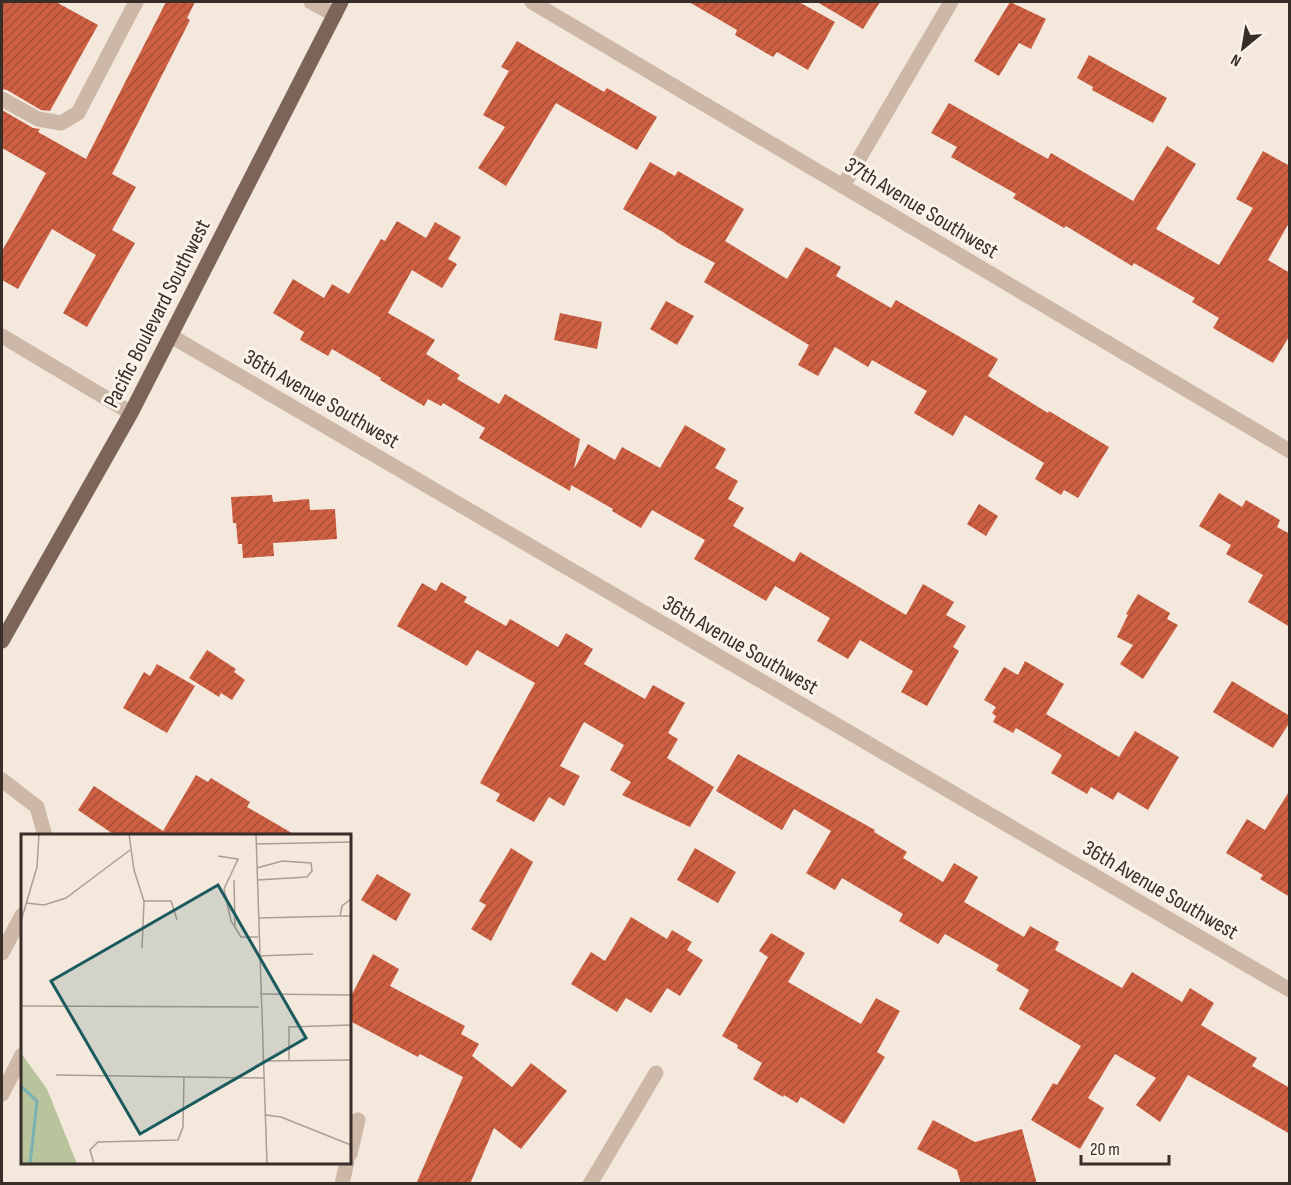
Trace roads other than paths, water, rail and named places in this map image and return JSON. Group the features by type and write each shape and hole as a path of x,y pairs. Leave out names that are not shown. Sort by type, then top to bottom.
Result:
{"main road":[{"name":"Pacific Boulevard Southwest","path":"2,637 131,413 338,8"}],"street":[{"path":"2,99 38,119 61,123 78,113 136,2"},
{"path":"311,2 338,8"},
{"name":"37th Avenue Southwest","path":"531,2 1290,451"},
{"path":"843,186 951,2"},
{"path":"2,336 131,413"},
{"name":"36th Avenue Southwest","path":"171,336 1290,990"},
{"path":"2,780 37,807 44,834"},
{"path":"2,953 21,917"},
{"path":"2,1094 21,1056"},
{"path":"590,1184 656,1073"},
{"path":"351,1150 358,1119"},
{"path":"342,1184 347,1164"}]}
